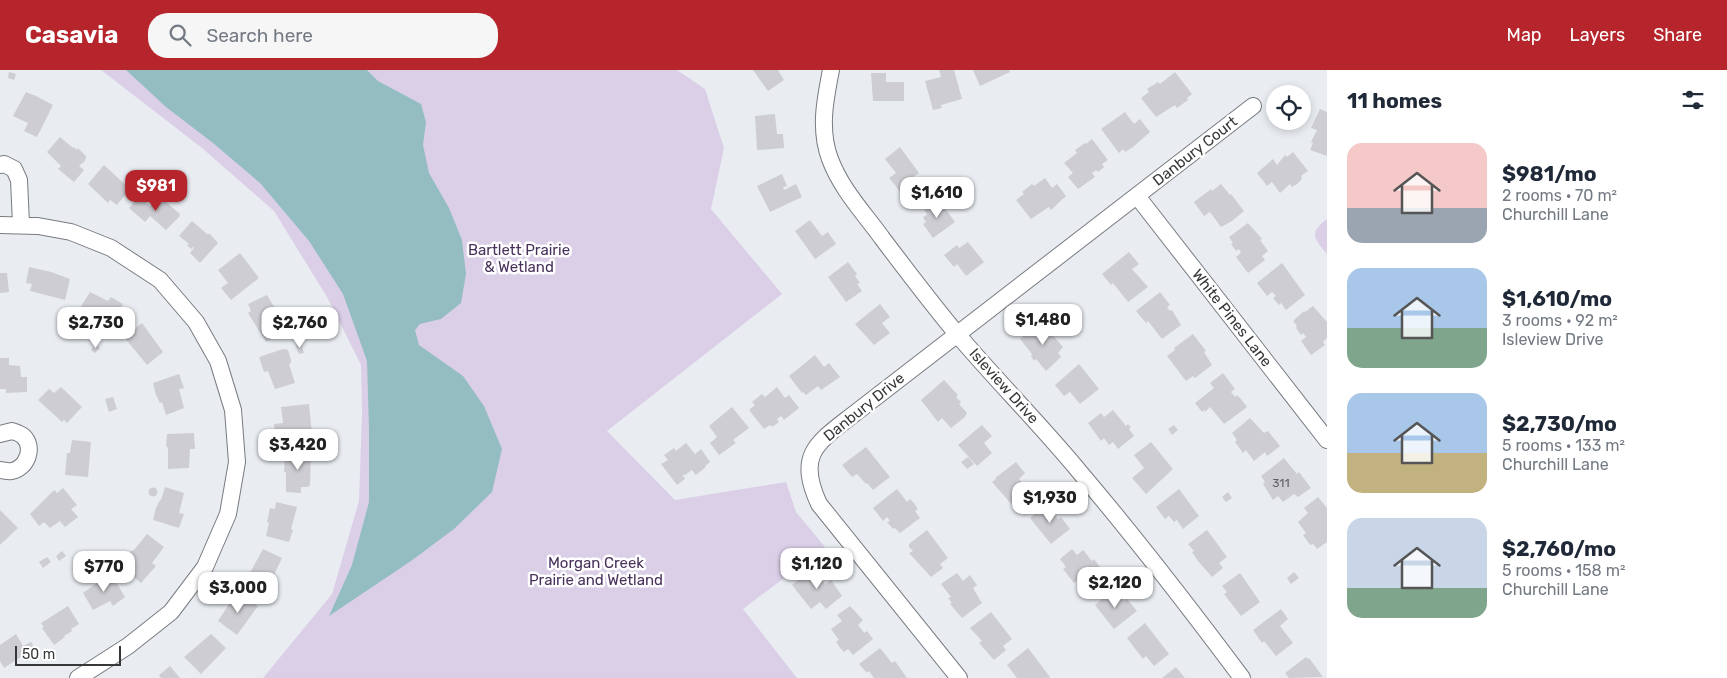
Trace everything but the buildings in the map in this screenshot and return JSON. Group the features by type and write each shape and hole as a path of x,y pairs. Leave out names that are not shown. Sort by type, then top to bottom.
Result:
{"street":[{"name":"Isleview Drive","path":"831,70 825,98 824,138 830,160 843,185 919,287 957,334 1078,470 1202,624 1242,678"},
{"name":"Danbury Court","path":"1137,196 1253,106"},
{"path":"0,165 4,164 14,169 18,180 21,224"},
{"name":"Danbury Drive","path":"959,678 819,504 809,479 812,456 823,438 1137,196"},
{"name":"White Pines Lane","path":"1137,196 1327,440"},
{"path":"0,225 21,224 71,232 111,248 160,280 196,322 210,346 218,361 233,410 237,462 228,514 205,567 171,612 128,646 78,678"},
{"path":"0,434 12,431 23,436 29,446 29,454 23,465 11,472 0,470"}],"green space":[{"name":"Bartlett Prairie & Wetland","path":"101,70 677,70 705,89 724,148 711,209 782,294 607,431 675,500 786,482 796,512 825,547 743,609 797,678 263,678 332,594 359,501 362,411 361,365 327,297 274,211 202,148"},
{"path":"1327,219 1327,254 1316,240 1315,232"}],"water":[{"path":"126,70 367,70 378,81 421,104 426,122 423,145 429,173 449,208 462,240 466,274 461,303 441,319 420,324 415,330 419,345 463,376 484,406 502,449 492,492 454,529 411,561 329,616 352,565 369,502 367,361 343,294 309,241 260,183 213,143 166,107"}],"park label":[{"name":"Morgan Creek Prairie and Wetland","path":"596,572"}]}
